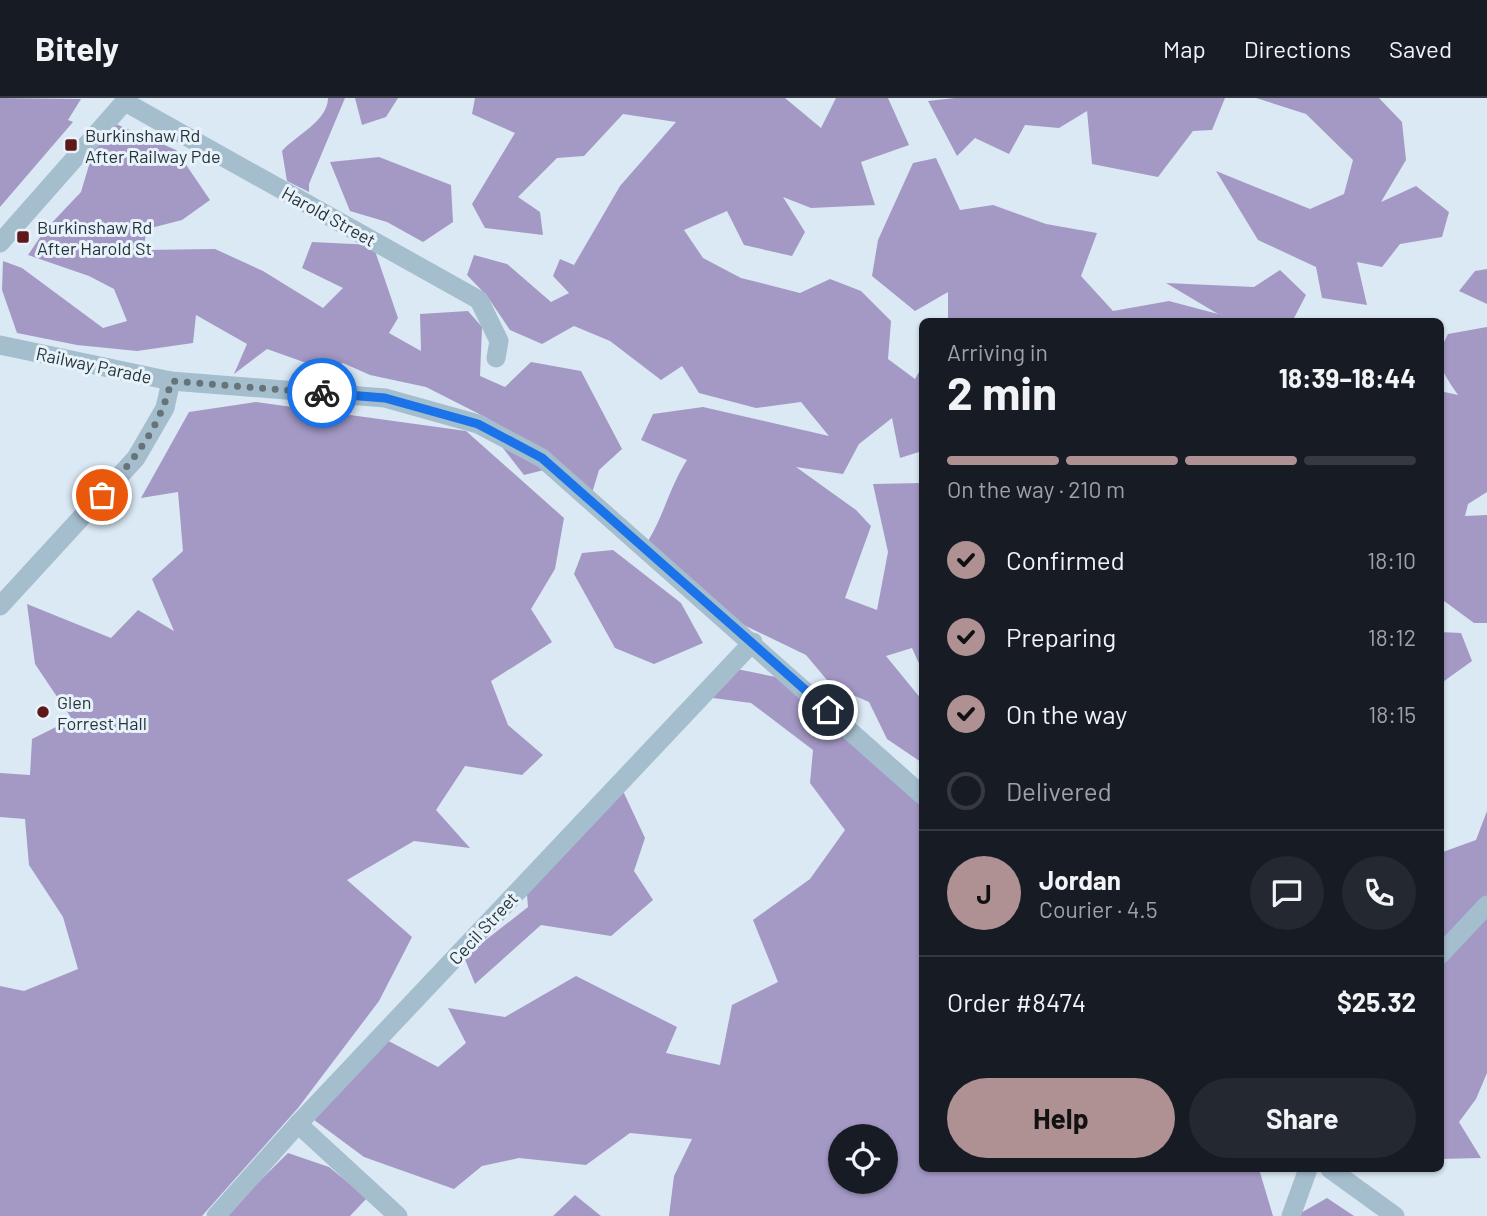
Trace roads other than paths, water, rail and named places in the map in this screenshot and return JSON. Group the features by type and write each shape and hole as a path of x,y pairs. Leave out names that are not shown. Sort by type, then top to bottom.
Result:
{"street":[{"path":"0,243 127,100"},
{"name":"Harold Street","path":"127,100 479,300 499,341 496,358"},
{"name":"Railway Parade","path":"0,345 171,381 385,398 478,424 542,458 753,642 919,792"},
{"path":"0,606 136,458 165,408 171,381"},
{"name":"Cecil Street","path":"216,1216 298,1124 753,642"},
{"path":"1444,951 1487,905"},
{"path":"298,1124 398,1216"},
{"path":"1290,1216 1307,1172"},
{"path":"1334,1172 1395,1216"}],"place":[{"name":"Burkinshaw Rd After Railway Pde","path":"71,145"},
{"name":"Burkinshaw Rd After Harold St","path":"23,237"},
{"name":"Glen Forrest Hall","path":"43,712"}]}
